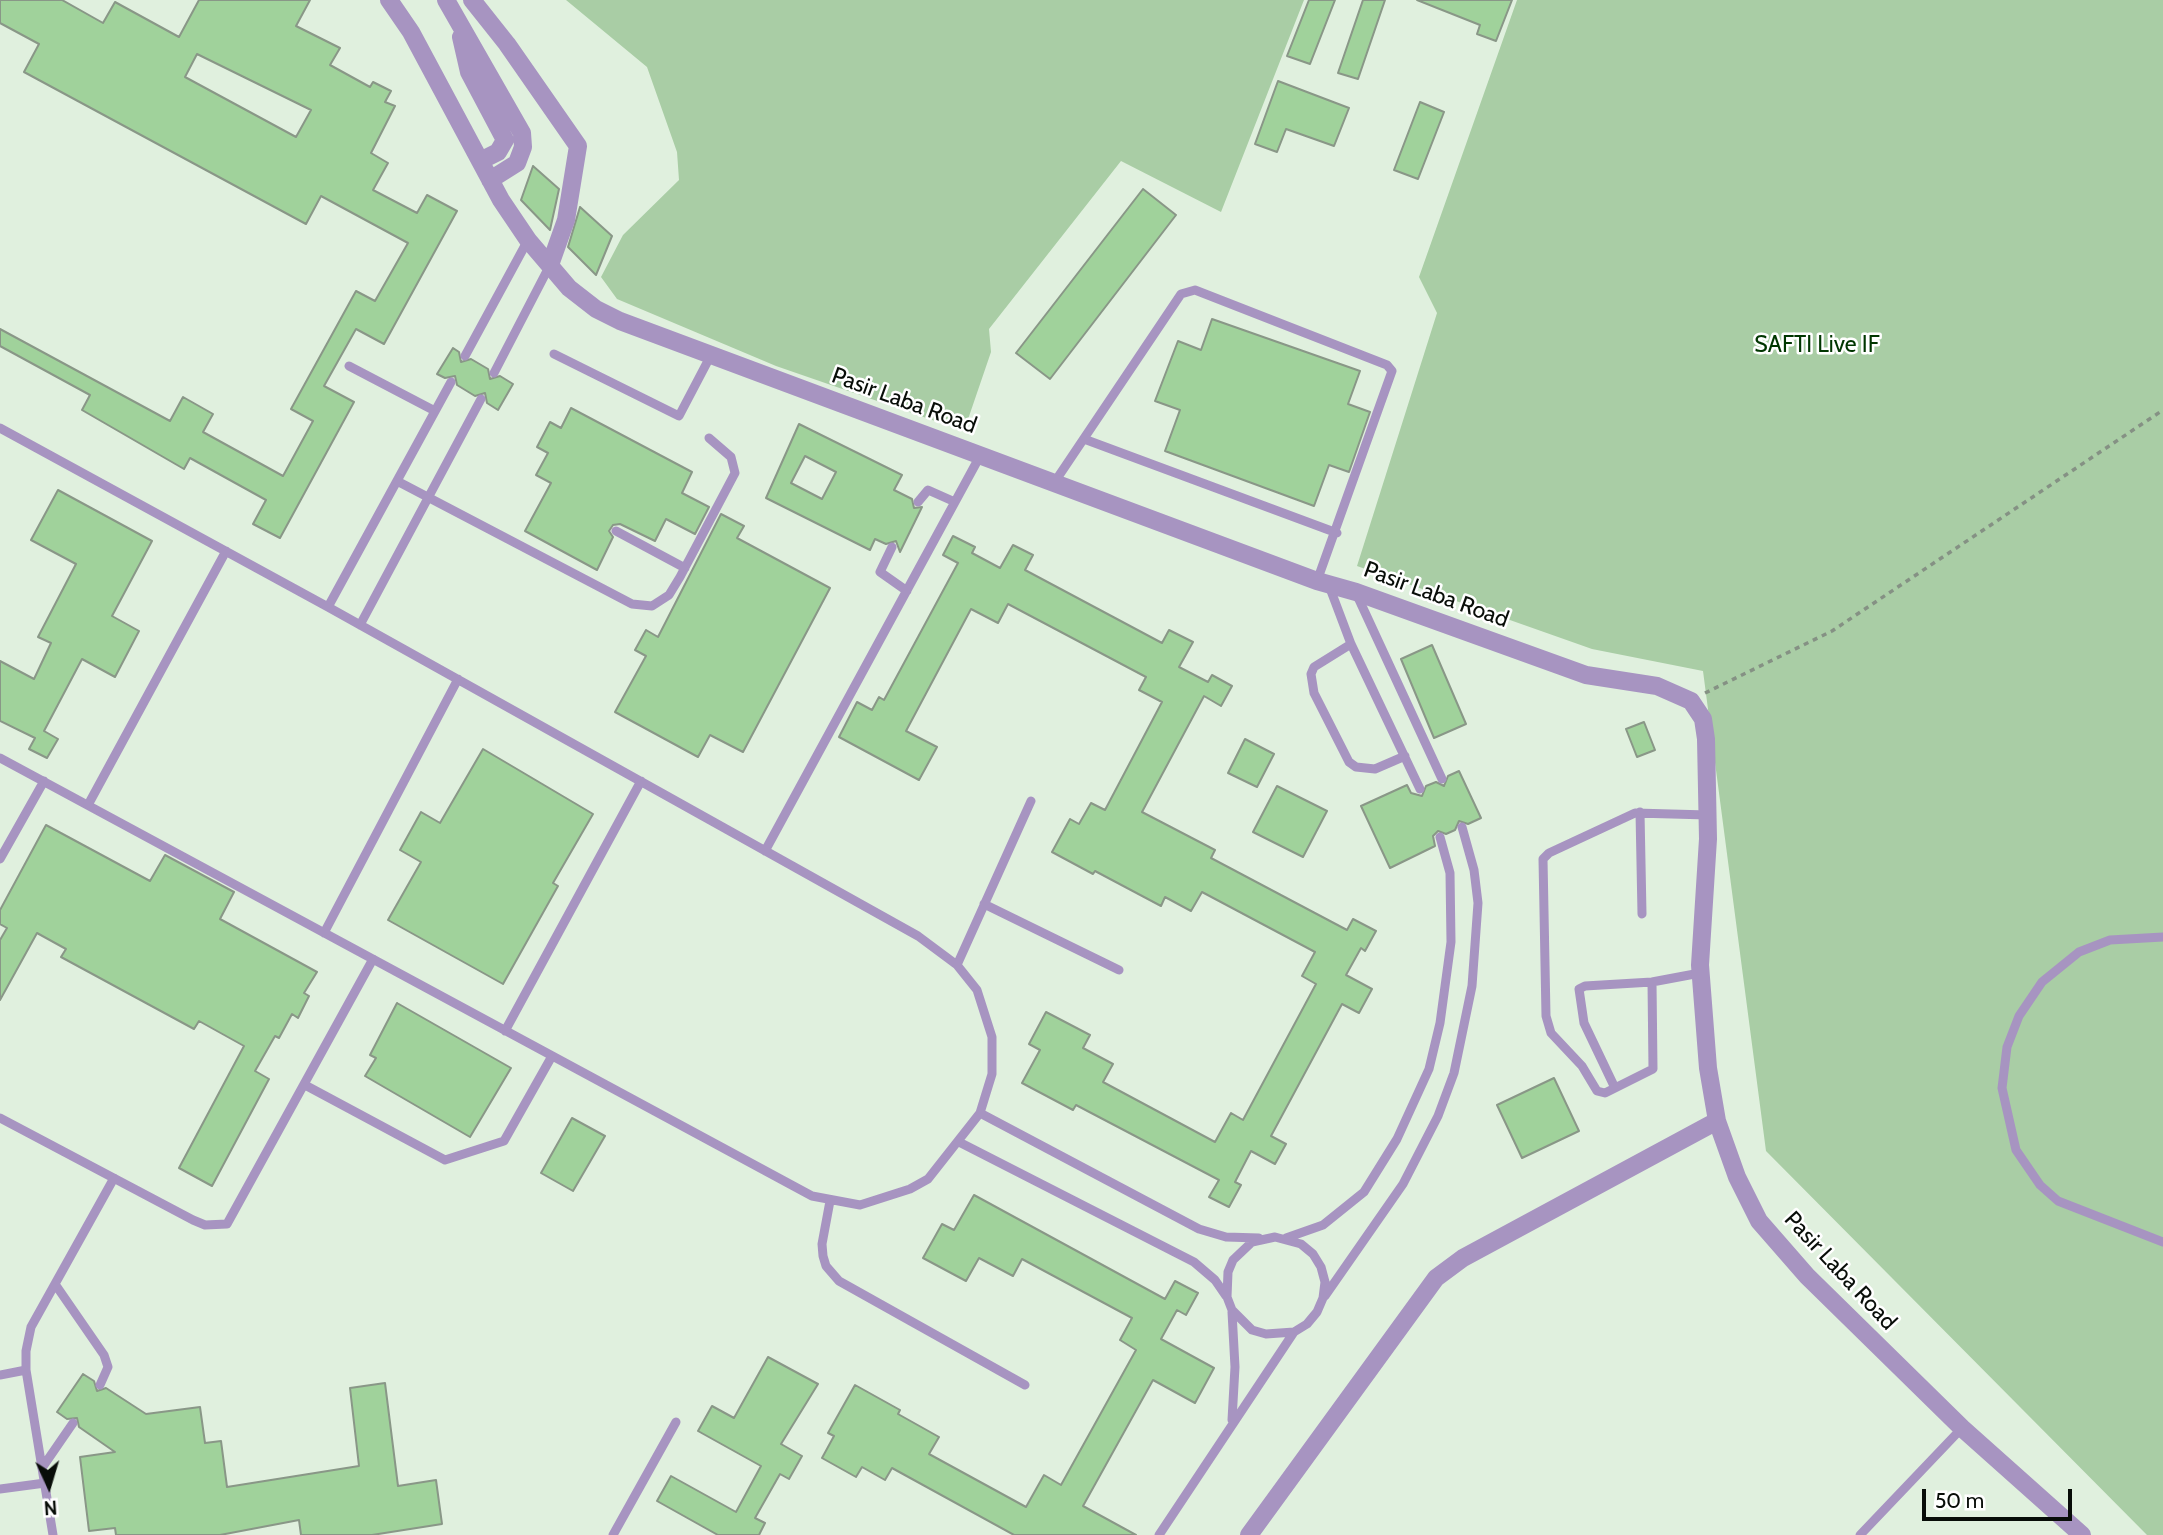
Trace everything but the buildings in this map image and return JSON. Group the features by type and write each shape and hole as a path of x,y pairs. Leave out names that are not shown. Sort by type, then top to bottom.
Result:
{"street":[{"name":"Pasir Laba Road","path":"389,0 411,32 490,180 528,240 569,288 596,309 620,321 1323,582 1586,675 1657,686 1691,701 1703,719 1706,739 1708,815 1700,973 1708,1068 1717,1121 1737,1177 1759,1221 1807,1276 1962,1428 2082,1535"},
{"path":"446,0 522,133 523,147 517,163 490,180"},
{"path":"472,0 507,44 578,146 566,220 550,265"},
{"path":"456,16 469,72 505,141 498,152 480,162"},
{"path":"1249,1535 1436,1278 1462,1258 1717,1121"}],"lane":[{"path":"465,356 528,240"},
{"path":"494,373 550,265"},
{"path":"1054,483 1181,294 1195,290 1391,368 1392,375 1337,533 1323,582 1420,789"},
{"path":"554,354 679,416 711,355"},
{"path":"349,366 435,411"},
{"path":"328,607 451,382"},
{"path":"360,625 481,399"},
{"path":"0,428 328,607 918,936 957,965 977,990 992,1037 992,1074 980,1113 928,1179 910,1189 860,1205 830,1202 812,1196 0,758"},
{"path":"397,481 632,604 652,606 668,595 685,568 734,473 732,457 709,438"},
{"path":"1084,439 1337,533"},
{"path":"765,851 980,456"},
{"path":"918,502 928,490 955,502"},
{"path":"616,531 685,568"},
{"path":"892,547 880,572 907,591"},
{"path":"88,805 226,551"},
{"path":"1356,592 1442,779"},
{"path":"1351,644 1314,667 1311,683 1319,704 1345,757 1356,767 1375,769 1405,756"},
{"path":"324,933 458,680"},
{"path":"0,859 44,781"},
{"path":"505,1031 641,781"},
{"path":"957,965 1031,801"},
{"path":"1651,982 1655,1066 1605,1093 1597,1091 1582,1066 1551,1033 1543,981 1546,937 1541,866 1549,853 1640,812 1708,815"},
{"path":"1640,812 1642,914"},
{"path":"1159,1535 1294,1332 1312,1318 1323,1298 1404,1184 1438,1116 1454,1073 1472,986 1478,903 1474,870 1462,827"},
{"path":"980,1113 1199,1229 1226,1237 1286,1238 1323,1225 1364,1192 1397,1139 1429,1069 1440,1023 1451,942 1450,873 1440,837"},
{"path":"985,904 1119,970"},
{"path":"2163,937 2110,940 2079,952 2042,982 2019,1016 2007,1047 2002,1088 2016,1150 2040,1185 2058,1201 2163,1242"},
{"path":"0,1118 193,1220 205,1225 227,1224 373,959"},
{"path":"1615,1088 1584,1023 1579,989 1651,982 1700,973"},
{"path":"305,1085 445,1160 504,1141 552,1056"},
{"path":"959,1142 1194,1262 1215,1280 1232,1310 1235,1367 1232,1422"},
{"path":"53,1535 26,1370 31,1328 114,1178"},
{"path":"830,1202 822,1244 823,1255 826,1266 839,1281 1025,1385"},
{"path":"1227,1297 1228,1272 1233,1260 1252,1242 1265,1238"},
{"path":"1286,1238 1301,1244 1317,1260 1325,1282 1323,1298"},
{"path":"55,1284 104,1355 108,1367 100,1385"},
{"path":"1232,1310 1241,1321 1259,1332 1280,1335 1294,1332"},
{"path":"0,1375 26,1370"},
{"path":"613,1535 676,1422"},
{"path":"42,1468 73,1423"},
{"path":"1860,1535 1962,1428"},
{"path":"0,1489 45,1483"}],"path":[{"path":"1691,701 1721,683 1772,663 1832,631 1944,560 2163,410"}],"green space":[{"path":"566,0 1304,0 1221,212 1121,161 989,329 991,352 964,431 776,366 617,299 601,277 623,235 679,180 677,152 647,67"},
{"name":"SAFTI Live IF","path":"1517,0 2163,0 2163,1535 2147,1535 1766,1151 1703,671 1592,649 1357,566 1437,313 1419,277"}]}
